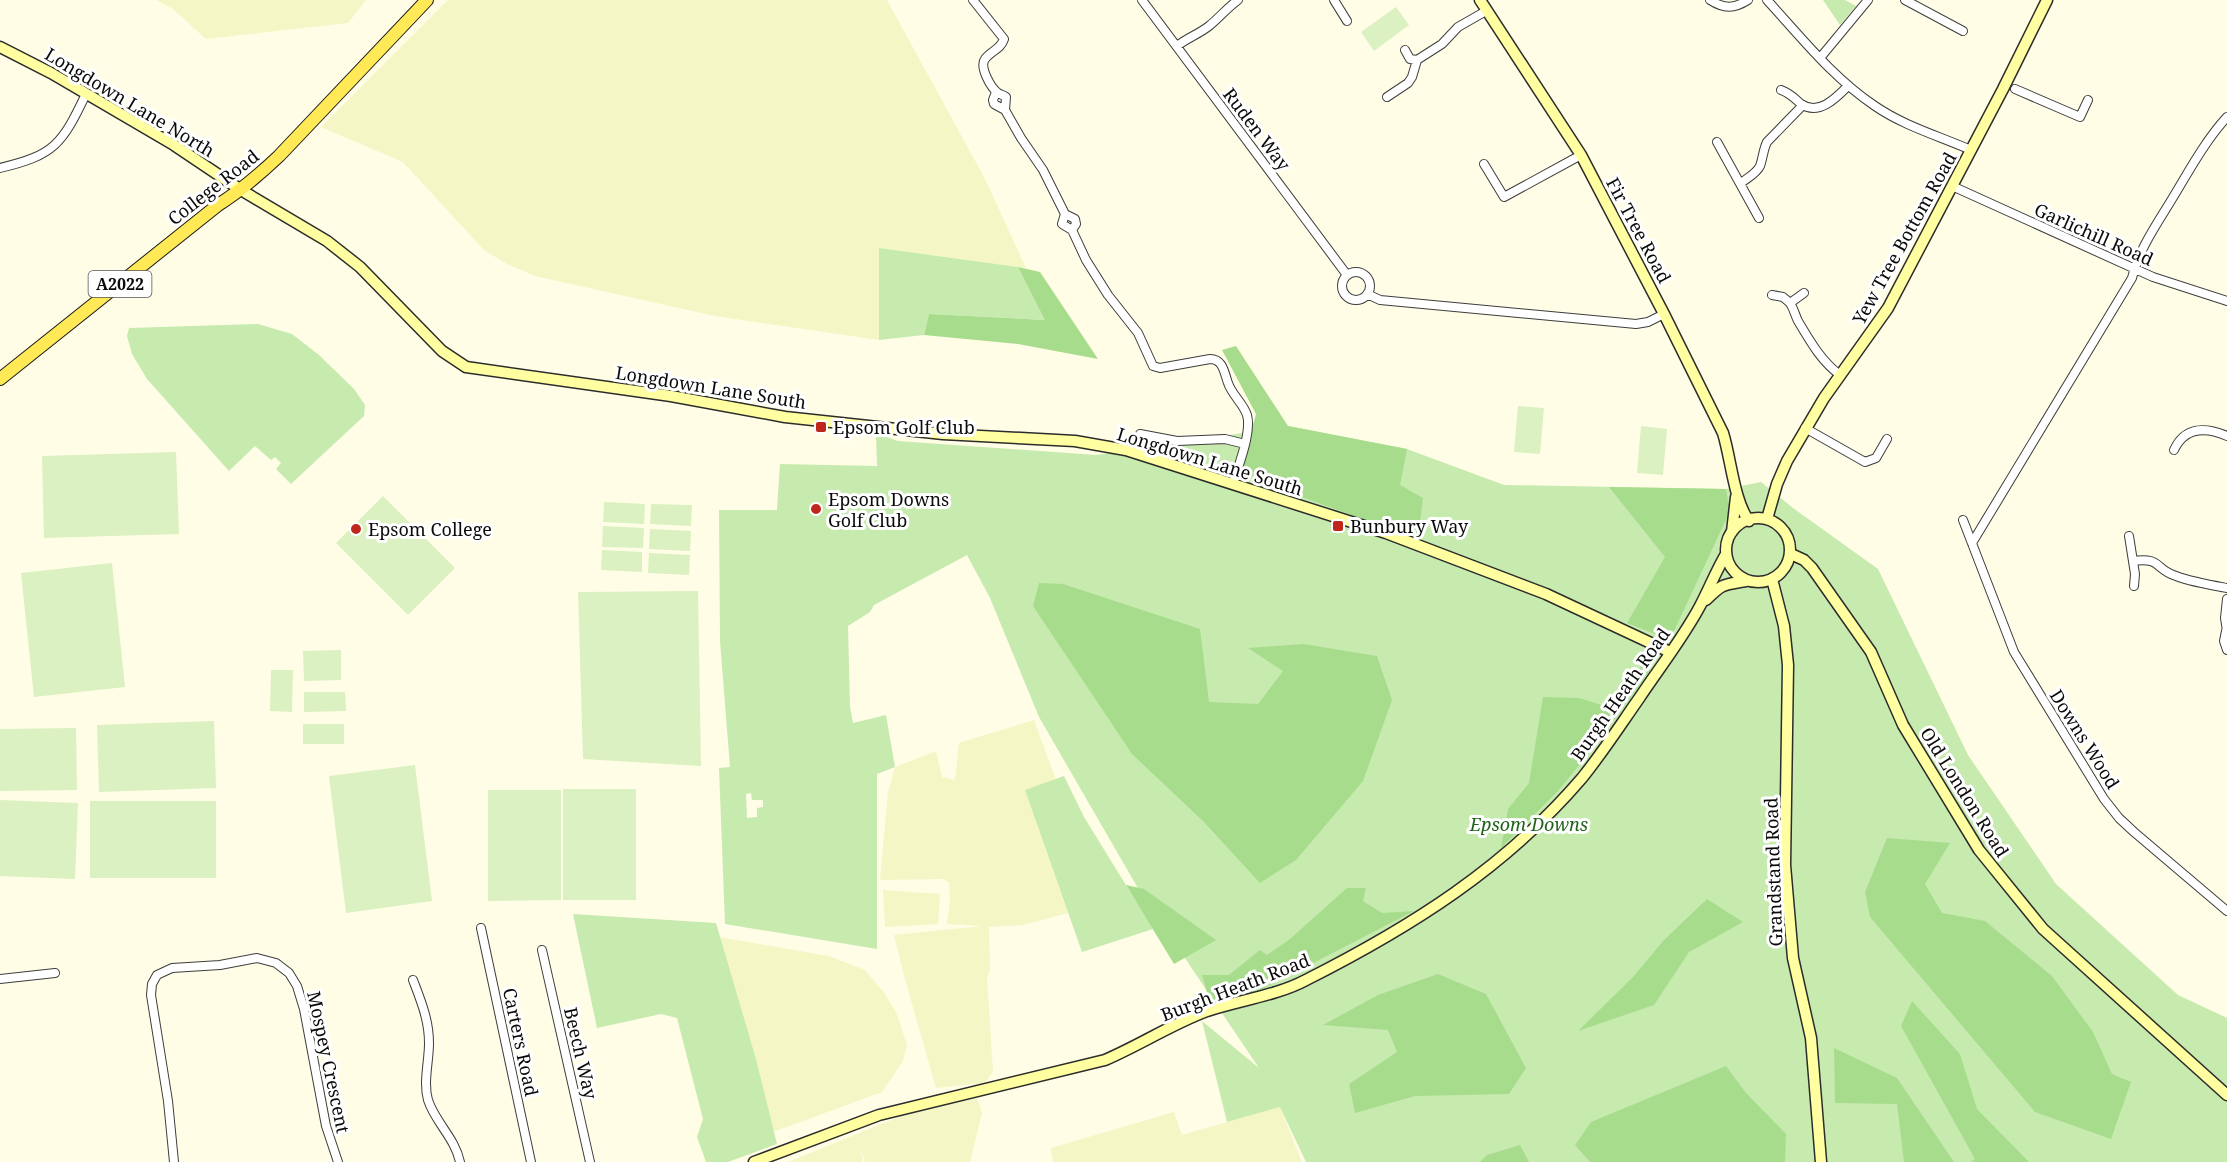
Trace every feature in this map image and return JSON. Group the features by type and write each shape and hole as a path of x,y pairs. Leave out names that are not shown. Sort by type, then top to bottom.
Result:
{"main road":[{"name":"College Road","path":"0,379 218,205 241,190 279,156 427,0"},
{"name":"Fir Tree Road","path":"1480,0 1581,156 1664,314 1723,433 1743,512 1749,521"},
{"name":"Yew Tree Bottom Road","path":"1767,519 1781,473 1840,375 1888,308 2048,0"},
{"name":"Longdown Lane North","path":"0,47 174,145 241,190"},
{"name":"Longdown Lane South","path":"241,190 350,258 442,351 466,367 671,396 785,417 968,436 1075,441 1126,450 1386,533 1546,594 1670,652"},
{"name":"Fir Tree Road","path":"1732,532 1737,491"},
{"path":"1767,519 1777,524 1788,538 1791,554 1786,566 1778,576 1759,583 1746,581 1731,567 1726,554 1727,541 1732,532 1749,521 1767,519"},
{"name":"Burgh Heath Road","path":"1700,607 1726,554"},
{"name":"Old London Road","path":"1791,554 1804,560 1812,568 1871,652 1904,725 1979,850 2043,929 2227,1095"},
{"name":"Grandstand Road","path":"1772,579 1784,626 1788,665 1785,865 1793,958 1810,1038 1821,1162"},
{"name":"Burgh Heath Road","path":"754,1162 879,1115 1105,1060 1187,1019 1304,981 1362,950 1453,896 1530,832 1583,776 1700,607 1717,588 1725,584 1746,581"}],"street":[{"path":"973,0 1004,39 1001,46 984,60 983,64 984,71 996,92 994,104 1005,110 1043,170 1065,214 1062,225 1072,230 1086,260 1108,295 1138,333 1153,366 1160,368 1210,359 1222,365 1232,393 1247,416 1245,444 1233,484"},
{"name":"Ruden Way","path":"1142,0 1347,275"},
{"path":"1177,46 1189,36 1209,26 1218,15 1238,0"},
{"path":"1334,0 1347,21"},
{"path":"1710,0 1719,6 1730,8 1748,0"},
{"path":"1767,0 1848,86 1876,108 1904,123 1971,150"},
{"path":"1820,58 1868,0"},
{"path":"1905,0 1963,31"},
{"path":"1387,97 1408,83 1418,60 1442,44 1458,27 1486,11"},
{"path":"1405,50 1410,59 1418,60"},
{"path":"1781,90 1789,92 1803,105 1815,107 1826,106 1848,86"},
{"path":"2015,89 2080,117 2088,100"},
{"path":"0,168 40,157 57,143 86,94"},
{"path":"1741,183 1756,171 1767,142 1803,105"},
{"path":"1972,543 2132,278 2137,260 2207,141 2227,117"},
{"path":"1717,142 1759,218"},
{"path":"1484,164 1504,198 1581,156"},
{"name":"Garlichill Road","path":"1952,186 2134,268 2176,285 2227,301"},
{"name":"Ruden Way","path":"1357,273 1365,276 1369,285 1367,294 1358,300 1344,295 1342,284 1347,275 1357,273"},
{"path":"1790,303 1804,293"},
{"name":"Ruden Way","path":"1367,294 1380,300 1636,324 1648,322 1664,314"},
{"path":"1772,295 1783,297 1790,303 1796,318 1827,365 1840,375"},
{"path":"1806,428 1865,462 1876,458 1887,439"},
{"path":"2174,450 2184,436 2206,429 2227,436"},
{"path":"1140,434 1177,441 1225,439 1245,444"},
{"name":"Downs Wood","path":"1963,520 2014,652 2104,799 2134,832 2227,911"},
{"path":"2129,536 2136,574 2134,586"},
{"path":"2133,561 2147,559 2154,561 2172,575 2227,588"},
{"path":"2227,599 2224,641 2227,651"},
{"name":"Carters Road","path":"481,928 531,1162"},
{"name":"Beech Way","path":"542,950 590,1162"},
{"name":"Mospey Crescent","path":"174,1162 168,1101 151,995 152,984 157,975 172,968 220,965 257,958 276,963 297,986 304,1009 326,1126 338,1162"},
{"path":"0,979 55,973"},
{"path":"413,980 427,1020 428,1100 453,1142 460,1162"}],"green space":[{"path":"156,0 366,0 348,23 206,39 173,9"},
{"path":"448,0 887,0 985,179 1026,268 879,248 879,340 715,316 535,276 507,264 484,250 403,162 321,127"},
{"path":"1823,0 1845,0 1856,6 1840,25"},
{"path":"1396,7 1409,25 1374,51 1361,32"},
{"path":"879,248 1018,267 1046,320 929,314 924,335 879,340"},
{"path":"1018,267 1040,272 1098,359 1018,344 924,335 929,314 1045,320"},
{"path":"258,324 292,334 319,355 354,389 365,405 364,416 291,484 276,469 281,463 275,457 271,460 255,446 229,471 147,379 132,354 127,336 129,328"},
{"path":"1236,346 1288,426 1407,449 1400,485 1423,498 1418,539 1249,478 1239,477 1256,414 1222,350"},
{"path":"1518,406 1544,408 1540,454 1514,452"},
{"name":"Epsom Downs Golf Club","path":"1288,426 1407,449 1504,485 1726,489 1761,482 1878,569 1968,755 2056,884 2178,995 2227,1018 2227,1162 1306,1162 1280,1107 1227,1122 1202,1021 1259,1068 1139,890 1039,717 990,598 967,555 874,605 870,612 848,626 850,707 853,723 886,715 895,767 877,774 877,949 725,924 719,768 730,767 720,641 719,510 777,510 780,464 877,466 876,433 898,441 1096,455","holes":["751,793 752,800 763,800 763,807 757,808 757,817 747,818 746,794"]},
{"path":"1641,426 1667,429 1663,475 1637,473"},
{"path":"176,452 179,534 44,538 42,456"},
{"path":"1609,487 1726,489 1730,511 1674,631 1660,636 1627,623 1665,557"},
{"path":"383,496 455,568 408,615 336,543"},
{"path":"604,502 645,504 644,524 603,522"},
{"path":"651,504 692,505 691,526 650,524"},
{"path":"603,526 644,528 643,548 602,547"},
{"path":"650,529 691,531 690,551 649,549"},
{"path":"602,550 642,552 642,572 601,570"},
{"path":"649,553 690,555 689,575 648,573"},
{"path":"112,563 125,687 34,697 21,573"},
{"path":"1039,583 1063,584 1200,629 1209,702 1258,704 1283,671 1248,648 1303,644 1377,656 1392,700 1363,781 1296,860 1260,883 1204,822 1132,754 1033,606"},
{"path":"698,591 701,766 583,759 578,592"},
{"path":"341,650 341,680 304,681 303,651"},
{"path":"1642,665 1651,669 1600,740 1558,791 1501,848 1508,809 1529,783 1543,697 1579,698 1611,708"},
{"path":"271,670 293,670 292,712 270,711"},
{"path":"304,692 345,692 346,711 304,712"},
{"path":"1034,720 1056,780 1025,790 1068,913 1023,925 989,927 990,970 987,978 993,1071 985,1083 936,1088 894,935 983,926 947,924 950,901 949,883 943,879 880,880 888,792 895,767 936,751 942,777 955,780 959,743"},
{"path":"214,721 216,788 99,792 97,725"},
{"path":"303,724 344,724 344,744 303,744"},
{"path":"76,728 77,790 0,791 0,729"},
{"path":"415,765 432,901 346,913 329,776"},
{"path":"1064,776 1084,817 1153,929 1082,952 1025,790"},
{"path":"563,789 636,789 636,900 563,900"},
{"path":"488,790 561,790 561,900 488,901"},
{"path":"0,800 78,803 75,879 0,876"},
{"path":"90,801 216,801 216,878 90,878"},
{"path":"1887,838 1950,843 1925,884 1942,913 1985,921 2052,976 2093,1032 2112,1074 2131,1082 2111,1139 2035,1112 1870,917 1865,892"},
{"path":"1126,885 1144,889 1216,940 1174,964"},
{"path":"1347,888 1366,888 1363,901 1382,913 1414,911 1251,995 1210,1003 1202,975 1229,975 1260,950 1267,955 1290,939"},
{"path":"883,890 940,894 938,924 885,927"},
{"path":"1707,899 1743,922 1689,952 1654,1005 1578,1031 1633,977 1664,940"},
{"path":"573,914 716,923 756,1059 777,1144 728,1162 706,1162 697,1137 703,1119 677,1018 661,1014 597,1028"},
{"path":"719,937 829,956 865,970 885,994 897,1014 907,1045 903,1061 882,1092 773,1132 756,1059"},
{"path":"1438,974 1486,994 1526,1068 1509,1094 1415,1096 1355,1113 1349,1084 1397,1052 1388,1030 1323,1025 1378,995"},
{"path":"1912,1001 1960,1054 1977,1109 2029,1162 1971,1162 1975,1159 1901,1026"},
{"path":"1834,1048 1897,1078 1954,1162 1904,1162 1897,1104 1835,1103"},
{"path":"1726,1066 1746,1093 1786,1134 1785,1162 1590,1162 1575,1145 1591,1122"},
{"path":"977,1098 982,1113 970,1162 865,1162 860,1147 863,1162 788,1162 906,1114"},
{"path":"1280,1107 1302,1162 1053,1162 1051,1148 1174,1112 1182,1135"},
{"path":"1520,1145 1529,1162 1480,1162 1487,1155"}],"place":[{"name":"Epsom Golf Club","path":"821,427"},
{"name":"Epsom Downs Golf Club","path":"816,509"},
{"name":"Bunbury Way","path":"1338,526"},
{"name":"Epsom College","path":"356,529"}],"park label":[{"name":"Epsom Downs","path":"1529,824"}]}
